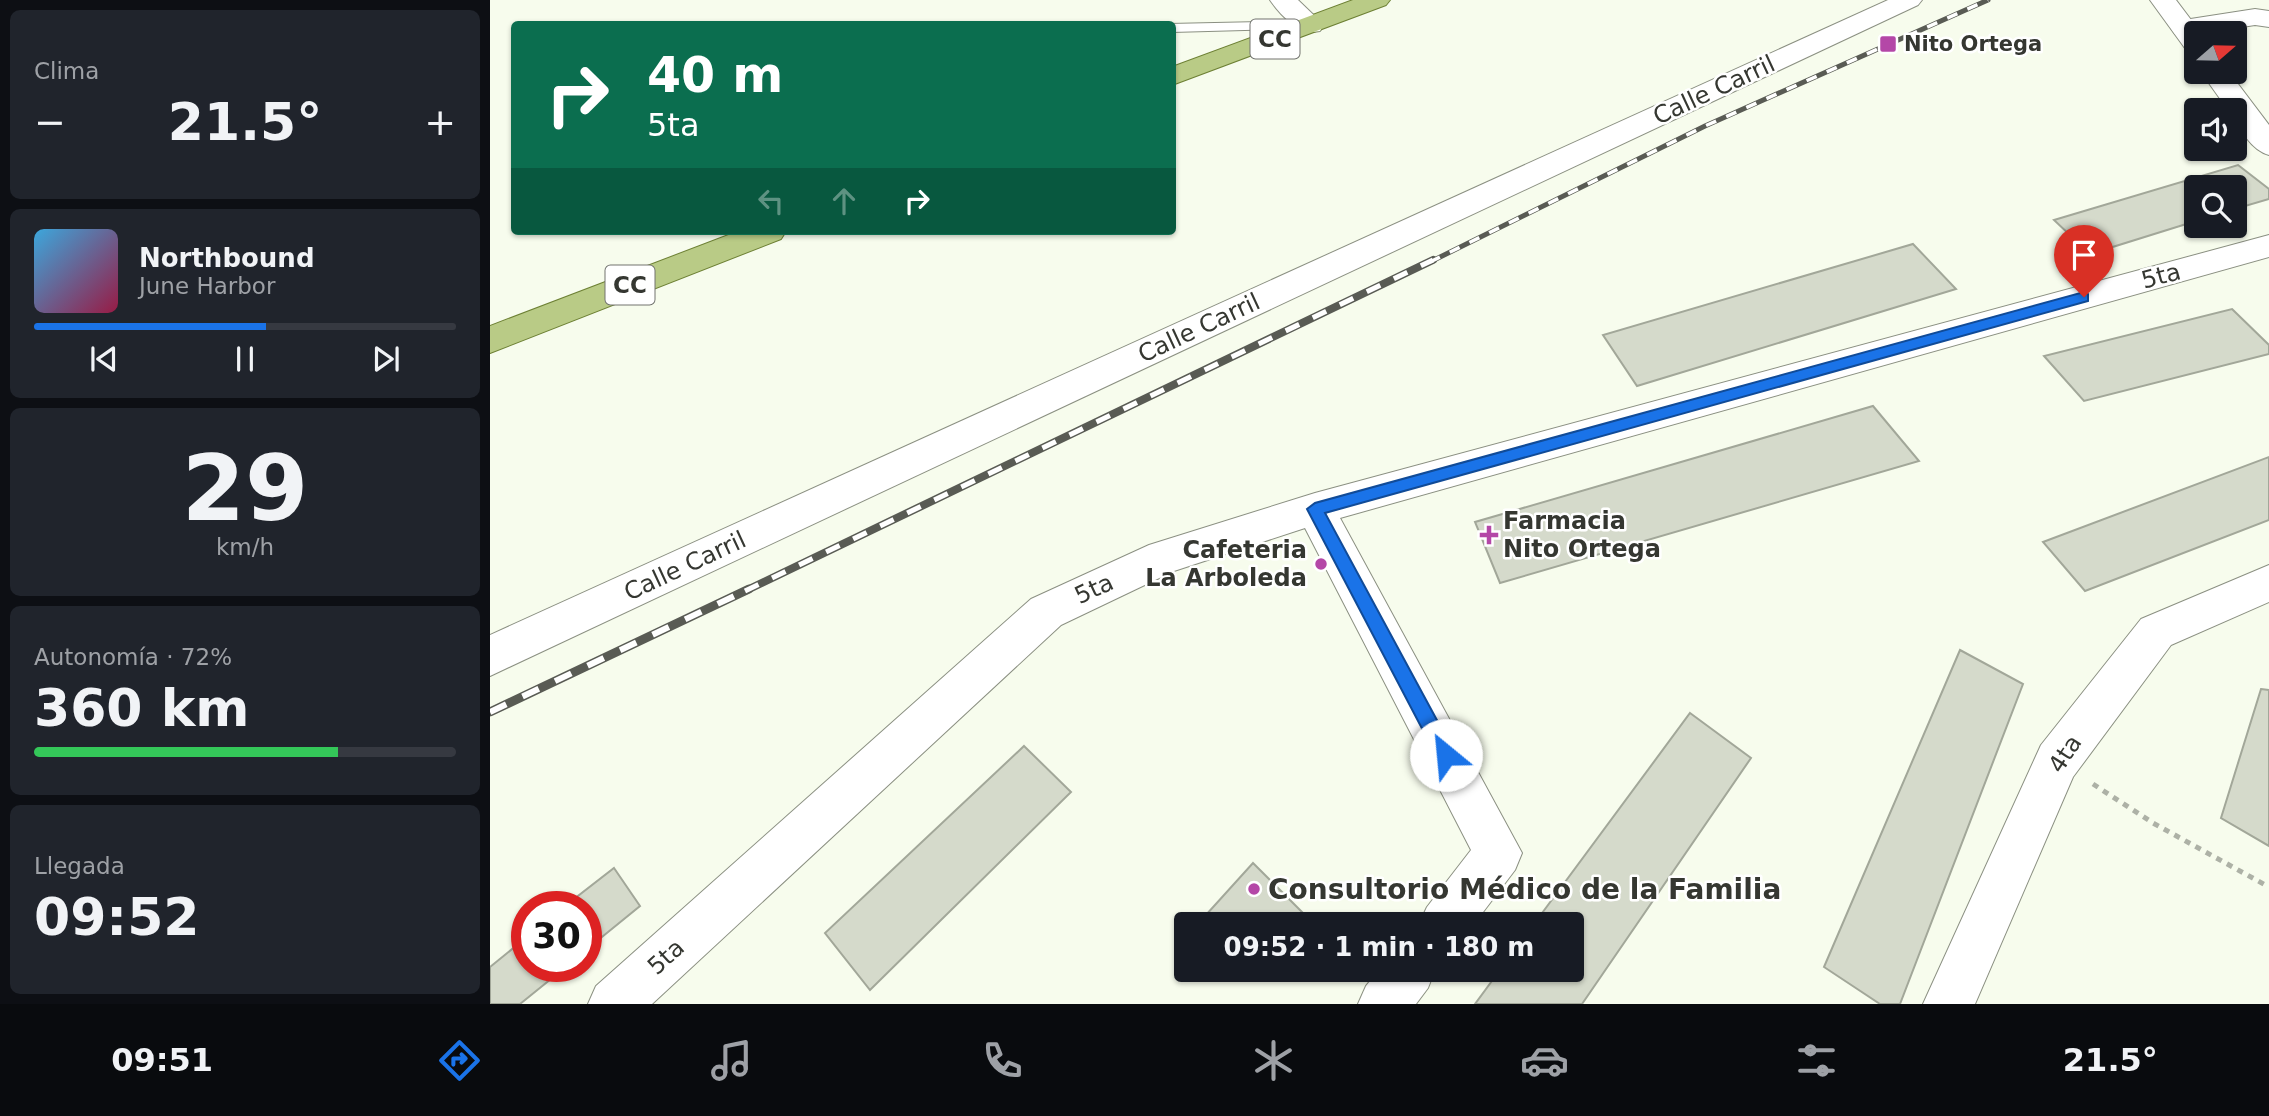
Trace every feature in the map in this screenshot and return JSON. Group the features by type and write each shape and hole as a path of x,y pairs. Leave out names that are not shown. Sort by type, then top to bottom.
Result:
{"main road":[{"name":"CC","path":"1176,76 1377,0"},
{"name":"CC","path":"490,340 760,235"}],"street":[{"path":"1283,0 1311,25"},
{"name":"Calle Carril","path":"490,656 1909,0"},
{"path":"2163,0 2184,29"},
{"path":"2242,21 2255,17 2269,19"},
{"path":"2225,84 2269,146"},
{"name":"5ta","path":"614,1004 1046,612 1163,556 1315,509 2269,246"},
{"path":"1315,509 1498,853 1453,912"},
{"name":"4ta","path":"1949,1004 2057,761 2155,632 2269,583"},
{"path":"1384,1004 1401,982"}],"lane":[{"path":"1176,28 1311,25"}],"path":[{"path":"2057,761 2153,823 2269,887"}],"building":[{"path":"2238,165 2269,189 2269,199 2247,205 2247,175 2205,175"},
{"path":"2184,181 2184,225 2090,254 2054,220"},
{"path":"1913,244 1956,289 1637,386 1603,335"},
{"path":"2232,309 2269,345 2269,354 2084,401 2044,356"},
{"path":"1873,406 1919,461 1500,583 1475,522"},
{"path":"2269,457 2269,520 2085,591 2043,542"},
{"path":"1960,650 2023,684 1900,1004 1880,1004 1824,967"},
{"path":"2261,689 2269,690 2269,846 2221,818"},
{"path":"1690,713 1751,758 1582,1004 1475,1004 1491,982 1584,982 1584,912 1543,912"},
{"path":"1024,746 1071,792 870,990 825,933"},
{"name":"Consultorio Médico de la Familia","path":"1253,863 1302,912 1209,912"},
{"path":"614,868 640,906 602,937 602,891 584,891"},
{"path":"511,950 511,982 547,982 520,1004 490,1004 490,967"}],"railway":[{"path":"1430,262 1705,126 1988,0"},
{"path":"745,591 1433,260"},
{"path":"490,712 749,589"}],"place":[{"name":"Nito Ortega","path":"1888,44"},
{"name":"Farmacia Nito Ortega","path":"1489,535"},
{"name":"Cafeteria La Arboleda","path":"1321,564"},
{"name":"Consultorio Médico de la Familia","path":"1254,889"}],"route":[{"path":"1446,755 1315,509 2084,297"}]}
